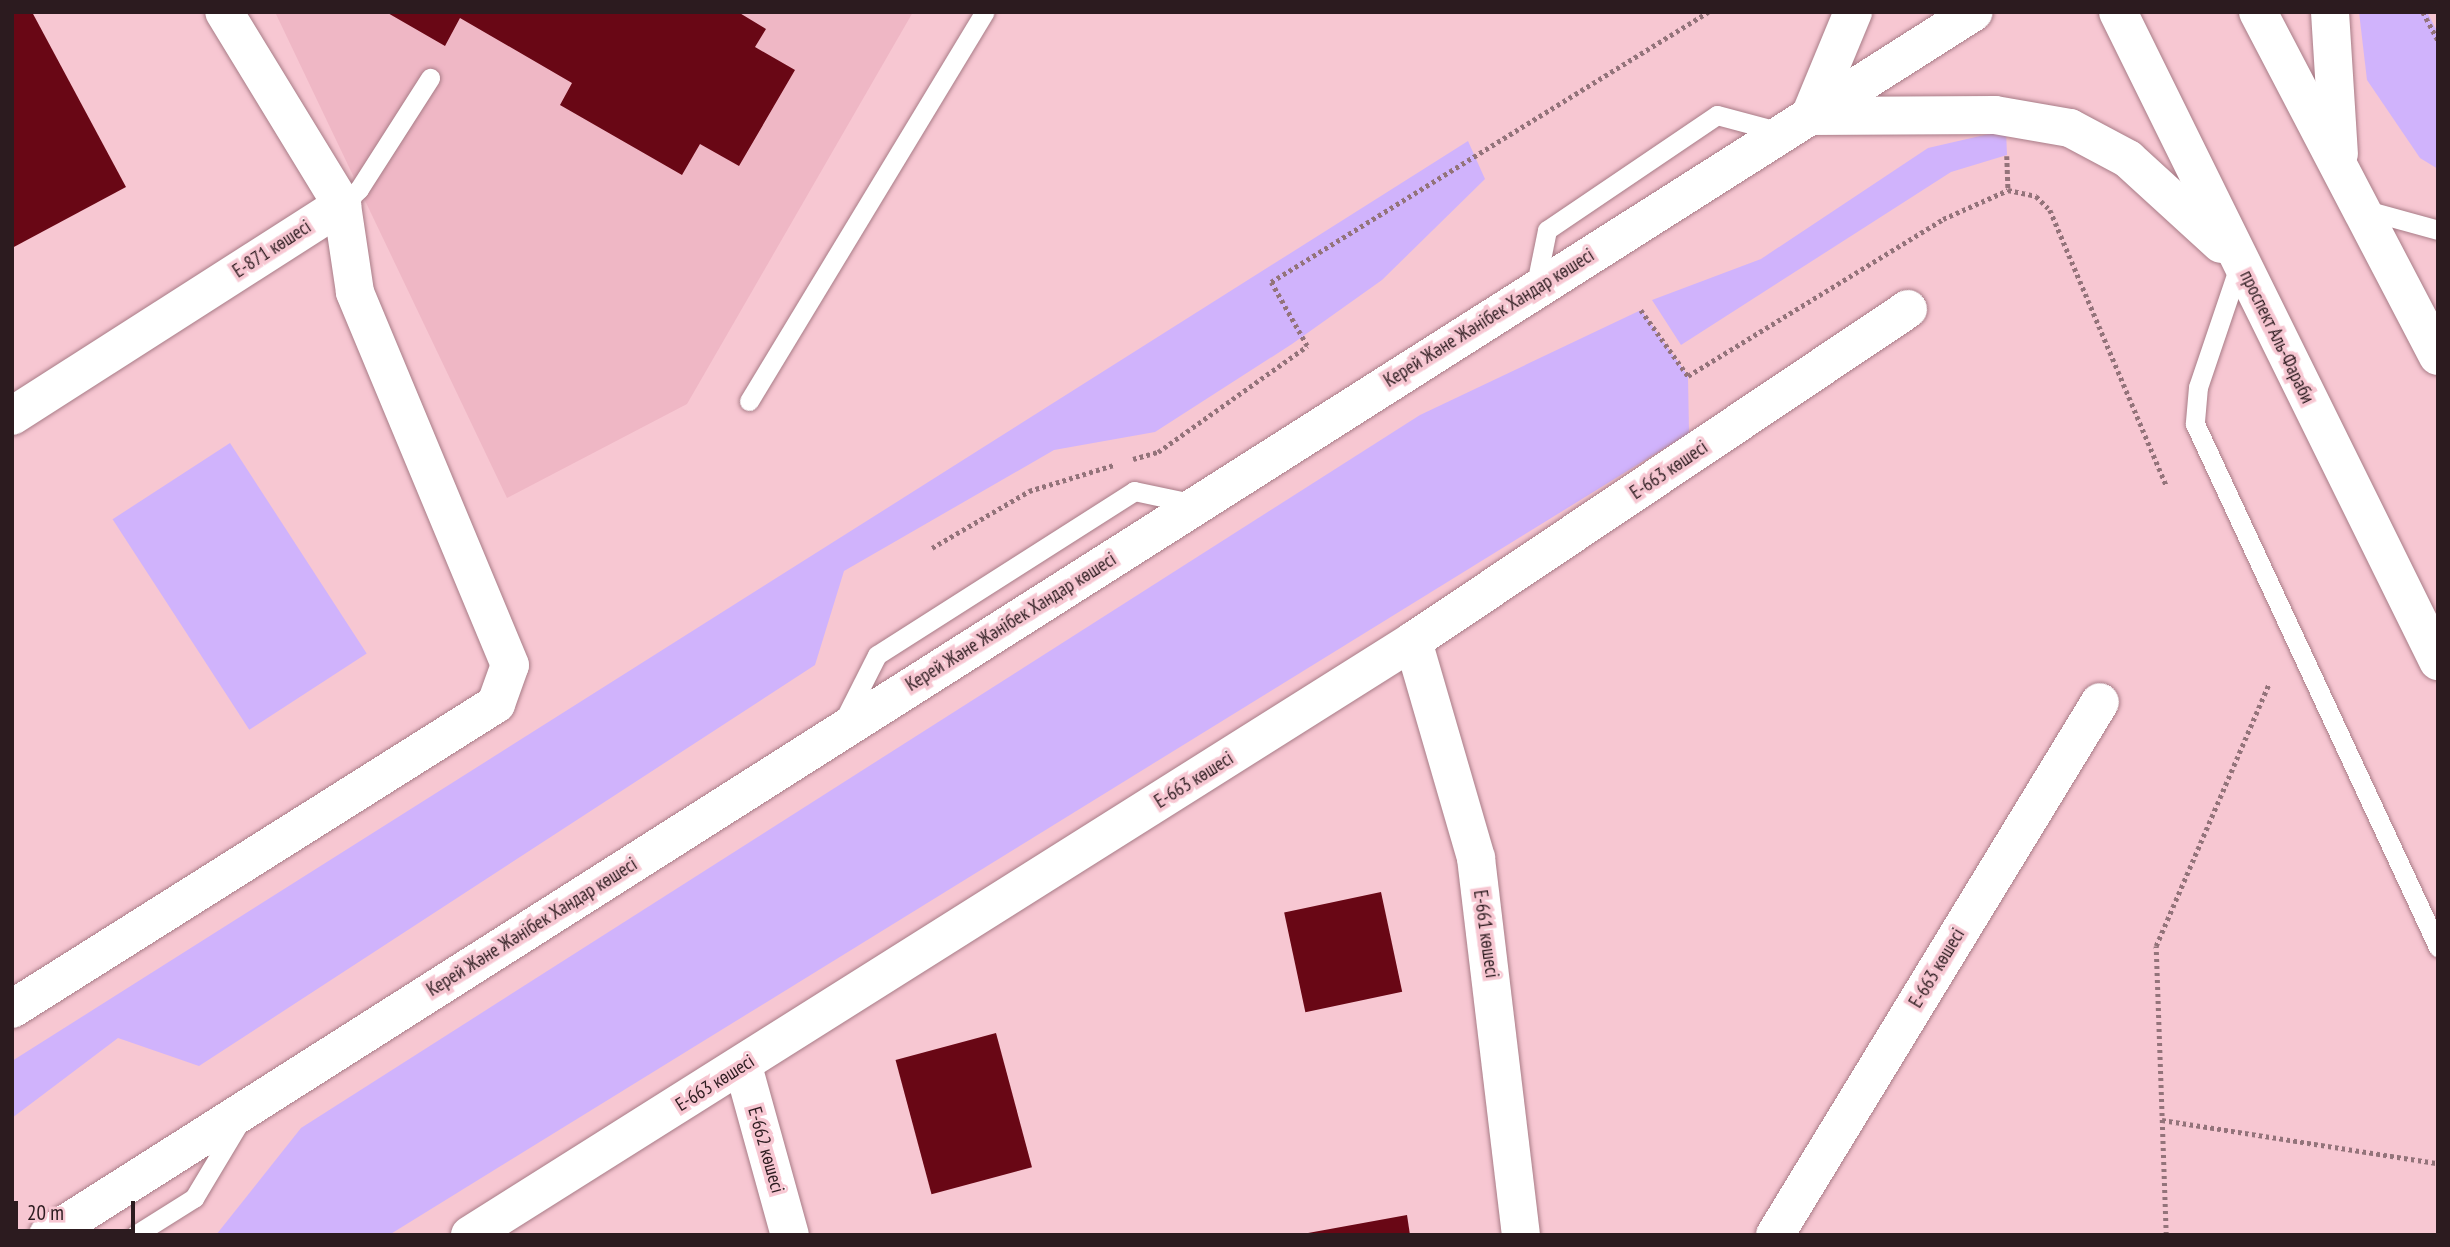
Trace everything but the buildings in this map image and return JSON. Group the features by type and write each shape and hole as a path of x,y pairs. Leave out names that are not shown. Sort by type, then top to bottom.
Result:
{"street":[{"path":"12,1009 496,704 510,665 355,292 342,205 224,12"},
{"path":"1853,12 1796,124 1995,115 2070,128 2128,159 2240,262"},
{"name":"Керей Және Жәнібек Хандар көшесі","path":"48,1235 1974,12"},
{"name":"проспект Аль-Фараби","path":"2118,12 2438,661"},
{"path":"2258,12 2438,356"},
{"path":"2329,12 2340,170"},
{"name":"Е-871 көшесі","path":"12,416 342,205"},
{"name":"Е-663 көшесі","path":"470,1235 743,1066 1413,641 1908,309"},
{"name":"Е-661 көшесі","path":"1413,641 1476,858 1521,1235"},
{"name":"Е-663 көшесі","path":"1774,1235 2100,702"},
{"name":"Е-662 көшесі","path":"743,1066 790,1235"}],"lane":[{"path":"749,401 985,12"},
{"path":"342,205 359,189 429,78"},
{"path":"2362,209 2438,230"},
{"path":"2240,262 2198,387 2195,424 2438,947"},
{"path":"135,1235 194,1198 249,1107"}],"path":[{"path":"932,548 1029,491 1158,452 1307,346 1270,282 1708,12"},
{"path":"2423,12 2438,40"},
{"path":"1641,310 1688,376 1943,219 2008,190 2036,196 2050,210 2166,484"},
{"path":"2166,1235 2156,946 2269,684"},
{"path":"2162,1120 2438,1163"}],"shaded area":[{"path":"275,12 913,12 687,404 507,498"},
{"path":"2359,12 2427,12 2438,33 2438,169 2420,158 2367,80"},
{"path":"2006,130 2007,155 1951,172 1681,345 1652,300 1761,259 1928,148"},
{"path":"1468,141 1485,179 1382,280 1292,344 1155,432 1054,450 844,571 815,665 199,1066 118,1038 12,1118 12,1061"},
{"path":"1641,310 1688,376 1689,433 389,1235 216,1235 301,1128 1420,415"},
{"path":"230,443 367,654 249,730 113,519"}]}
